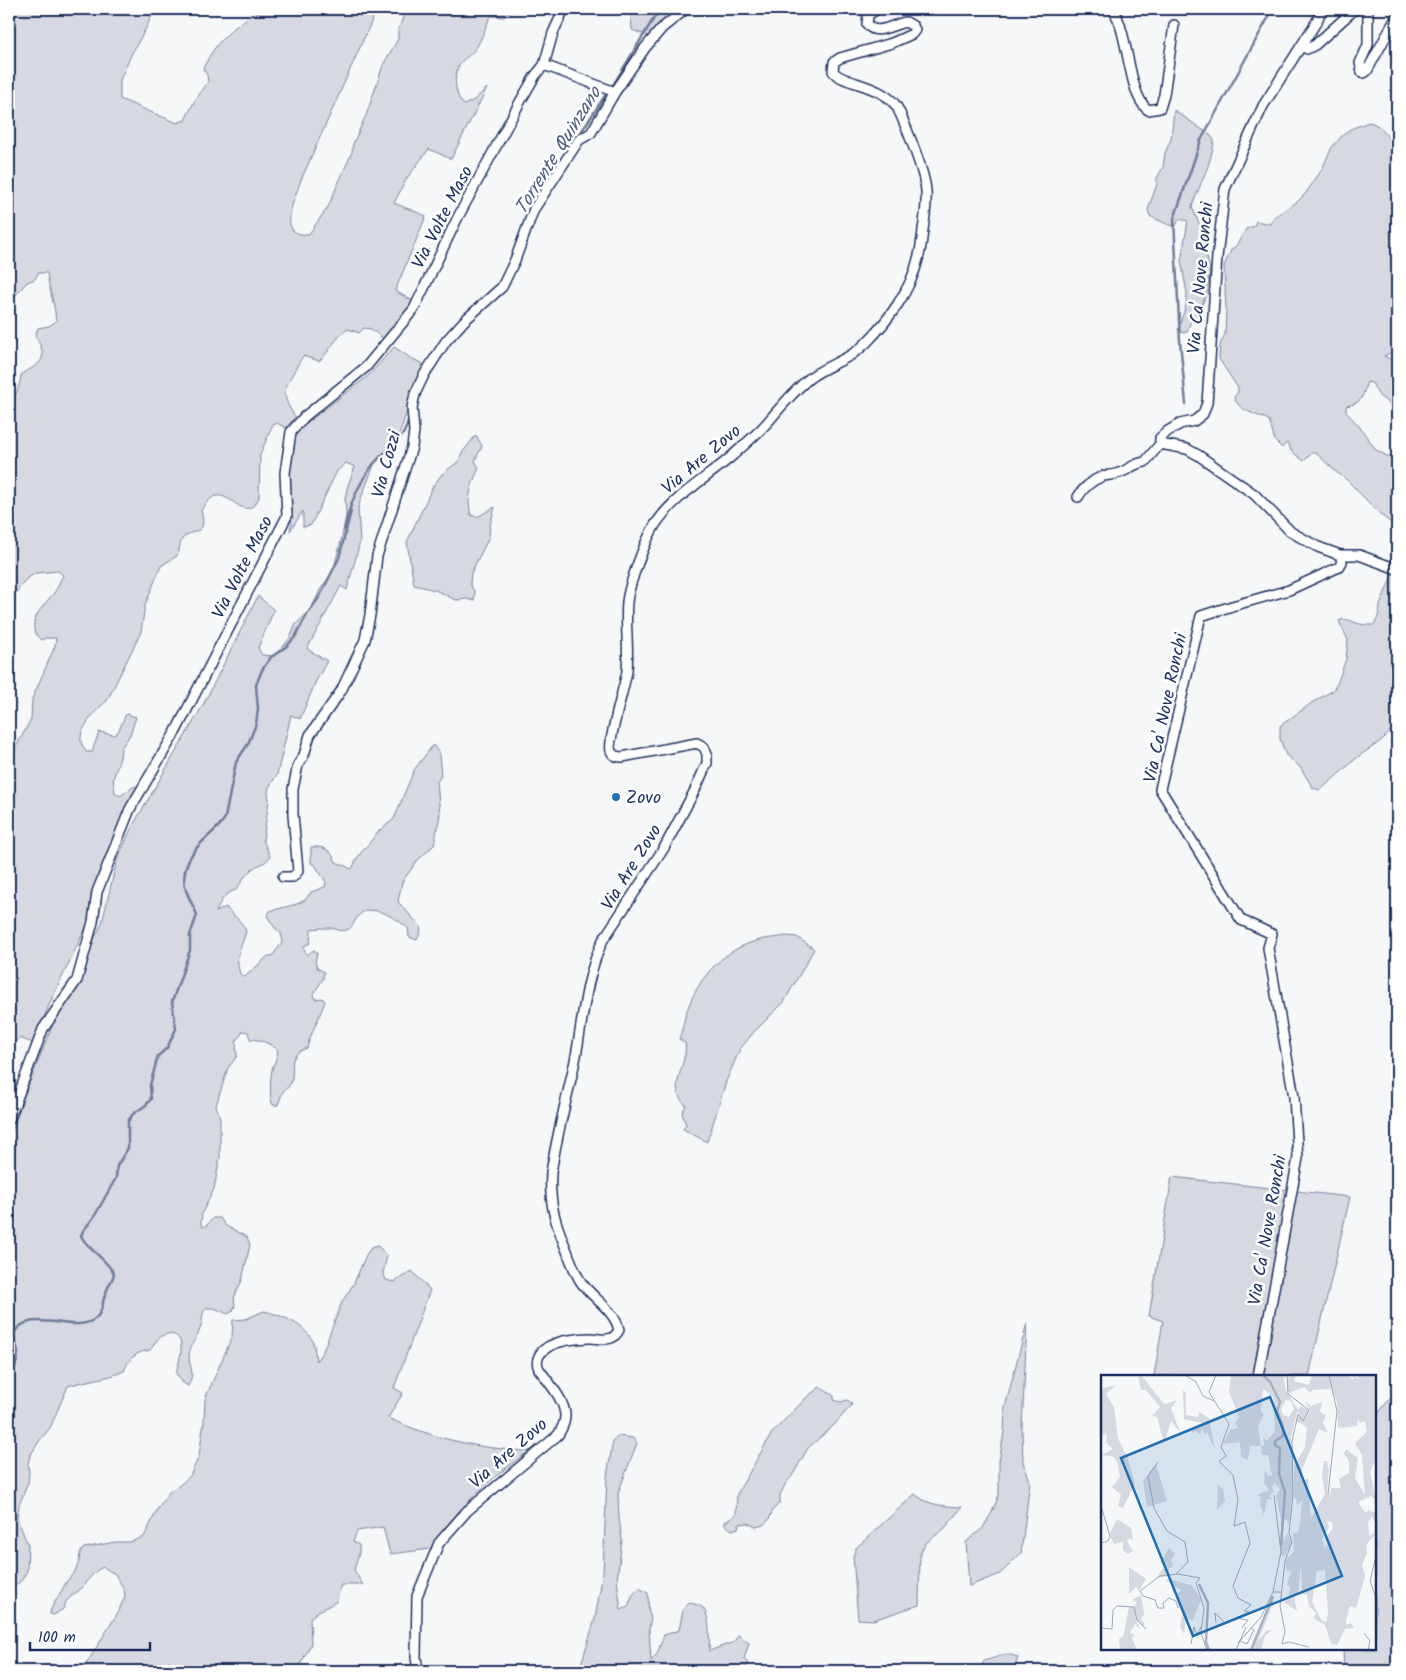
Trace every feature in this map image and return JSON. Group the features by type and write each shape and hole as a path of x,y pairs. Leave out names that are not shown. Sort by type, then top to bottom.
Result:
{"street":[{"path":"564,9 544,65 615,91"},
{"name":"Via Cozzi","path":"283,877 292,877 298,871 293,814 293,789 298,765 304,755 310,735 341,691 364,640 370,615 377,556 412,447 414,431 412,408 415,394 446,341 464,321 502,287 515,260 534,210 579,140 591,133 615,91 645,48 662,28 686,9"},
{"name":"Via Are Zovo","path":"418,1671 416,1657 417,1596 439,1543 467,1511 558,1436 562,1428 565,1411 539,1369 537,1364 538,1357 546,1347 556,1343 591,1338 610,1339 618,1330 613,1316 581,1282 573,1266 553,1217 550,1190 551,1173 576,1055 586,994 596,956 603,940 664,848 698,784 706,767 707,758 704,747 697,744 622,757 618,757 611,752 612,733 620,706 626,672 627,601 638,563 654,526 668,508 732,456 765,426 788,397 812,376 844,359 865,344 904,294 914,274 925,216 926,189 917,158 897,108 886,97 873,89 839,78 833,71 834,62 840,58 892,43 912,34 914,26 906,22 877,30 870,28 867,24 868,15 877,9"},
{"path":"1113,9 1122,27 1137,92 1144,107 1148,110 1160,108 1164,95 1174,25"},
{"name":"Via Ca' Nove Ronchi","path":"1078,497 1094,481 1104,476 1118,474 1137,463 1145,462 1160,444 1160,438 1168,430 1180,424 1194,421 1203,414 1207,403 1216,257 1225,189 1263,106 1317,21 1322,9"},
{"path":"1300,46 1307,48 1315,45 1355,9"},
{"path":"1368,9 1368,45 1360,63 1364,73 1367,71 1397,16"},
{"name":"Via Volte Maso","path":"9,1120 43,1030 77,980 93,922 98,892 130,809 176,731 287,516 285,473 291,432 304,417 366,367 414,309 457,219 520,102 535,76 544,65"},
{"path":"1160,444 1187,449 1198,455 1254,494 1291,532 1318,547 1340,555 1359,555 1397,569"},
{"name":"Via Ca' Nove Ronchi","path":"1258,1375 1298,1158 1294,1097 1268,948 1272,934 1241,920 1160,789 1201,616 1290,590 1340,567 1342,562 1340,555"}],"shaded area":[{"path":"9,9 155,9 120,80 120,99 177,123 185,120 194,102 208,82 207,75 203,69 220,41 236,26 254,14 264,9 377,9 301,180 292,206 290,223 293,230 299,234 309,234 328,207 352,152 353,144 367,113 383,65 398,39 398,31 406,9 512,9 504,17 492,16 489,19 476,48 459,66 456,77 456,90 464,105 474,100 487,88 451,159 429,149 407,178 394,203 426,216 395,291 413,301 384,339 371,329 364,328 359,333 348,329 319,361 303,356 285,391 287,401 295,417 286,428 277,423 272,426 260,455 259,498 254,505 244,508 222,496 212,498 201,510 203,524 201,528 183,538 177,556 161,566 145,605 141,632 107,701 90,719 81,736 81,742 86,752 92,752 99,732 115,735 126,714 136,717 130,735 121,748 120,758 113,779 115,793 120,796 135,786 139,793 122,821 106,856 90,919 33,1043 19,1038 9,1048 9,760 31,719 32,699 55,646 56,638 41,640 36,634 34,622 40,610 55,591 63,575 58,571 36,573 26,579 9,602 9,405 17,391 21,375 41,360 42,349 35,335 38,328 49,326 56,321 47,273 38,273 35,279 27,282 9,303"},
{"path":"639,9 678,9 648,36 632,30 631,15"},
{"path":"1174,110 1210,135 1214,140 1208,166 1192,207 1203,233 1210,269 1207,292 1198,315 1190,323 1187,332 1183,333 1178,330 1186,305 1187,293 1181,261 1188,221 1179,219 1176,226 1169,225 1150,216 1148,210 1171,139"},
{"path":"1369,122 1382,129 1397,147 1397,352 1384,356 1397,362 1397,400 1390,404 1379,396 1372,383 1367,382 1359,401 1346,406 1346,412 1359,426 1376,450 1396,463 1397,473 1394,480 1397,487 1397,528 1315,452 1304,461 1291,451 1289,444 1285,444 1282,448 1275,441 1269,420 1249,412 1236,402 1234,397 1238,392 1238,388 1219,359 1220,345 1225,334 1224,266 1231,250 1236,246 1246,229 1254,226 1256,221 1270,224 1274,217 1297,202 1321,171 1332,147 1350,129"},
{"path":"394,347 422,363 423,372 400,432 394,443 376,460 361,498 358,509 360,542 347,590 341,586 307,649 327,661 316,681 300,719 291,715 277,775 269,787 263,840 270,856 266,861 249,872 236,890 226,895 216,912 226,907 246,931 238,956 240,974 245,977 268,956 272,956 282,943 281,933 267,916 270,911 297,904 305,900 311,892 325,887 326,882 315,865 311,863 311,847 320,847 327,850 332,854 336,862 352,869 357,858 379,831 394,819 414,770 433,745 439,753 441,776 437,782 440,815 434,845 417,861 402,882 398,902 420,926 421,931 417,940 409,937 408,928 403,924 384,913 371,910 364,911 359,915 347,930 341,931 331,928 311,929 310,943 303,947 307,955 314,950 317,953 315,962 317,968 324,972 323,979 314,993 315,999 322,998 325,1001 307,1048 300,1051 293,1059 292,1079 284,1090 278,1105 273,1105 270,1086 272,1070 278,1051 266,1042 250,1039 248,1032 243,1031 236,1042 237,1056 228,1068 216,1105 220,1118 220,1157 214,1189 202,1213 201,1224 203,1227 213,1218 220,1218 226,1226 247,1237 250,1245 242,1280 234,1298 235,1305 233,1311 228,1314 214,1308 206,1308 204,1310 200,1330 192,1344 189,1355 192,1373 188,1386 182,1382 176,1373 181,1344 176,1336 169,1334 158,1339 150,1350 134,1356 124,1371 68,1386 50,1428 30,1456 28,1483 19,1505 17,1518 28,1545 27,1571 21,1581 9,1590 9,1140 53,1024 102,923 117,860 132,827 202,707 258,596 274,610 258,648 262,655 275,656 290,638 296,624 311,610 320,590 333,571 346,515 345,498 355,467 346,463 337,471 311,525 303,527 303,511 290,531 292,505 289,465 294,439 300,428 368,376"},
{"path":"476,435 482,446 475,461 479,468 469,497 471,515 477,517 495,507 489,537 471,573 470,584 475,593 474,601 468,599 456,600 435,590 414,585 407,542 433,486 442,474 458,462 462,453"},
{"path":"1397,567 1397,728 1359,756 1320,790 1313,788 1300,767 1286,755 1280,739 1280,726 1332,691 1337,684 1346,659 1348,640 1339,621 1347,620 1373,625 1378,617 1394,568"},
{"path":"786,936 797,937 814,949 784,1002 740,1049 727,1079 707,1142 683,1129 686,1125 682,1113 686,1105 680,1098 678,1091 679,1076 685,1051 685,1043 679,1039 689,1004 702,980 720,960 731,952 756,941"},
{"path":"1172,1177 1350,1197 1309,1375 1154,1375 1163,1321 1149,1316"},
{"path":"378,1246 387,1256 383,1273 386,1280 394,1282 412,1271 430,1290 394,1388 403,1393 388,1418 423,1432 458,1442 493,1448 530,1451 501,1472 475,1495 451,1521 430,1549 390,1554 383,1527 357,1531 353,1542 359,1545 359,1553 354,1570 363,1585 341,1585 336,1602 310,1618 311,1644 297,1671 82,1671 117,1614 125,1597 124,1589 115,1574 103,1567 96,1571 82,1588 67,1600 63,1609 54,1615 50,1614 51,1609 75,1571 80,1553 84,1548 115,1542 130,1542 144,1537 158,1508 169,1492 190,1476 199,1456 205,1399 232,1337 233,1320 246,1319 264,1311 292,1321 304,1330 314,1344 316,1361 323,1351 342,1302 354,1283 366,1255 371,1248"},
{"path":"1027,1323 1022,1428 1023,1462 1030,1481 1021,1553 1000,1574 969,1586 966,1542 983,1528 999,1495 999,1462 1004,1432 1005,1407"},
{"path":"820,1387 834,1396 834,1400 841,1402 847,1400 852,1403 851,1406 832,1427 808,1448 786,1483 780,1495 780,1502 773,1510 768,1521 756,1527 747,1523 739,1524 738,1528 732,1530 725,1525 725,1522 736,1515 737,1494 772,1433 808,1396"},
{"path":"1397,1390 1397,1671 1344,1671 1343,1650 1376,1650 1376,1416"},
{"path":"619,1436 633,1438 637,1443 618,1493 622,1540 617,1580 621,1610 628,1607 632,1596 639,1588 648,1593 651,1618 649,1629 651,1661 657,1654 664,1635 679,1630 683,1610 688,1602 700,1606 707,1616 709,1651 734,1642 738,1635 749,1643 744,1659 748,1663 744,1671 569,1671 578,1667 582,1661 595,1619 603,1572 607,1477 613,1440"},
{"path":"915,1494 931,1503 962,1507 945,1528 926,1543 920,1554 919,1605 873,1620 858,1619 853,1557 856,1548"},
{"path":"1007,1654 1018,1657 1014,1671 980,1671 984,1661"}],"waterway":[{"name":"Torrente Quinzano","path":"612,87 654,18 663,9"},
{"path":"1186,404 1180,341 1174,219 1201,140 1273,9"},
{"name":"Torrente Quinzano","path":"578,137 608,91"},
{"name":"Torrente Quinzano","path":"9,1379 18,1356 14,1333 21,1325 42,1321 78,1324 89,1322 97,1317 100,1312 114,1274 107,1263 88,1246 81,1236 116,1178 117,1166 128,1148 128,1121 133,1114 151,1099 150,1085 158,1056 167,1048 176,1029 172,1002 190,950 190,935 197,915 184,883 187,863 198,846 218,828 225,818 236,762 248,744 256,724 258,709 256,685 262,670 271,657 287,646 295,637 320,596 339,558 351,511 344,530 346,521 358,489 372,466 400,438 404,432 409,415"}],"place":[{"name":"Zovo","path":"616,797"}]}
